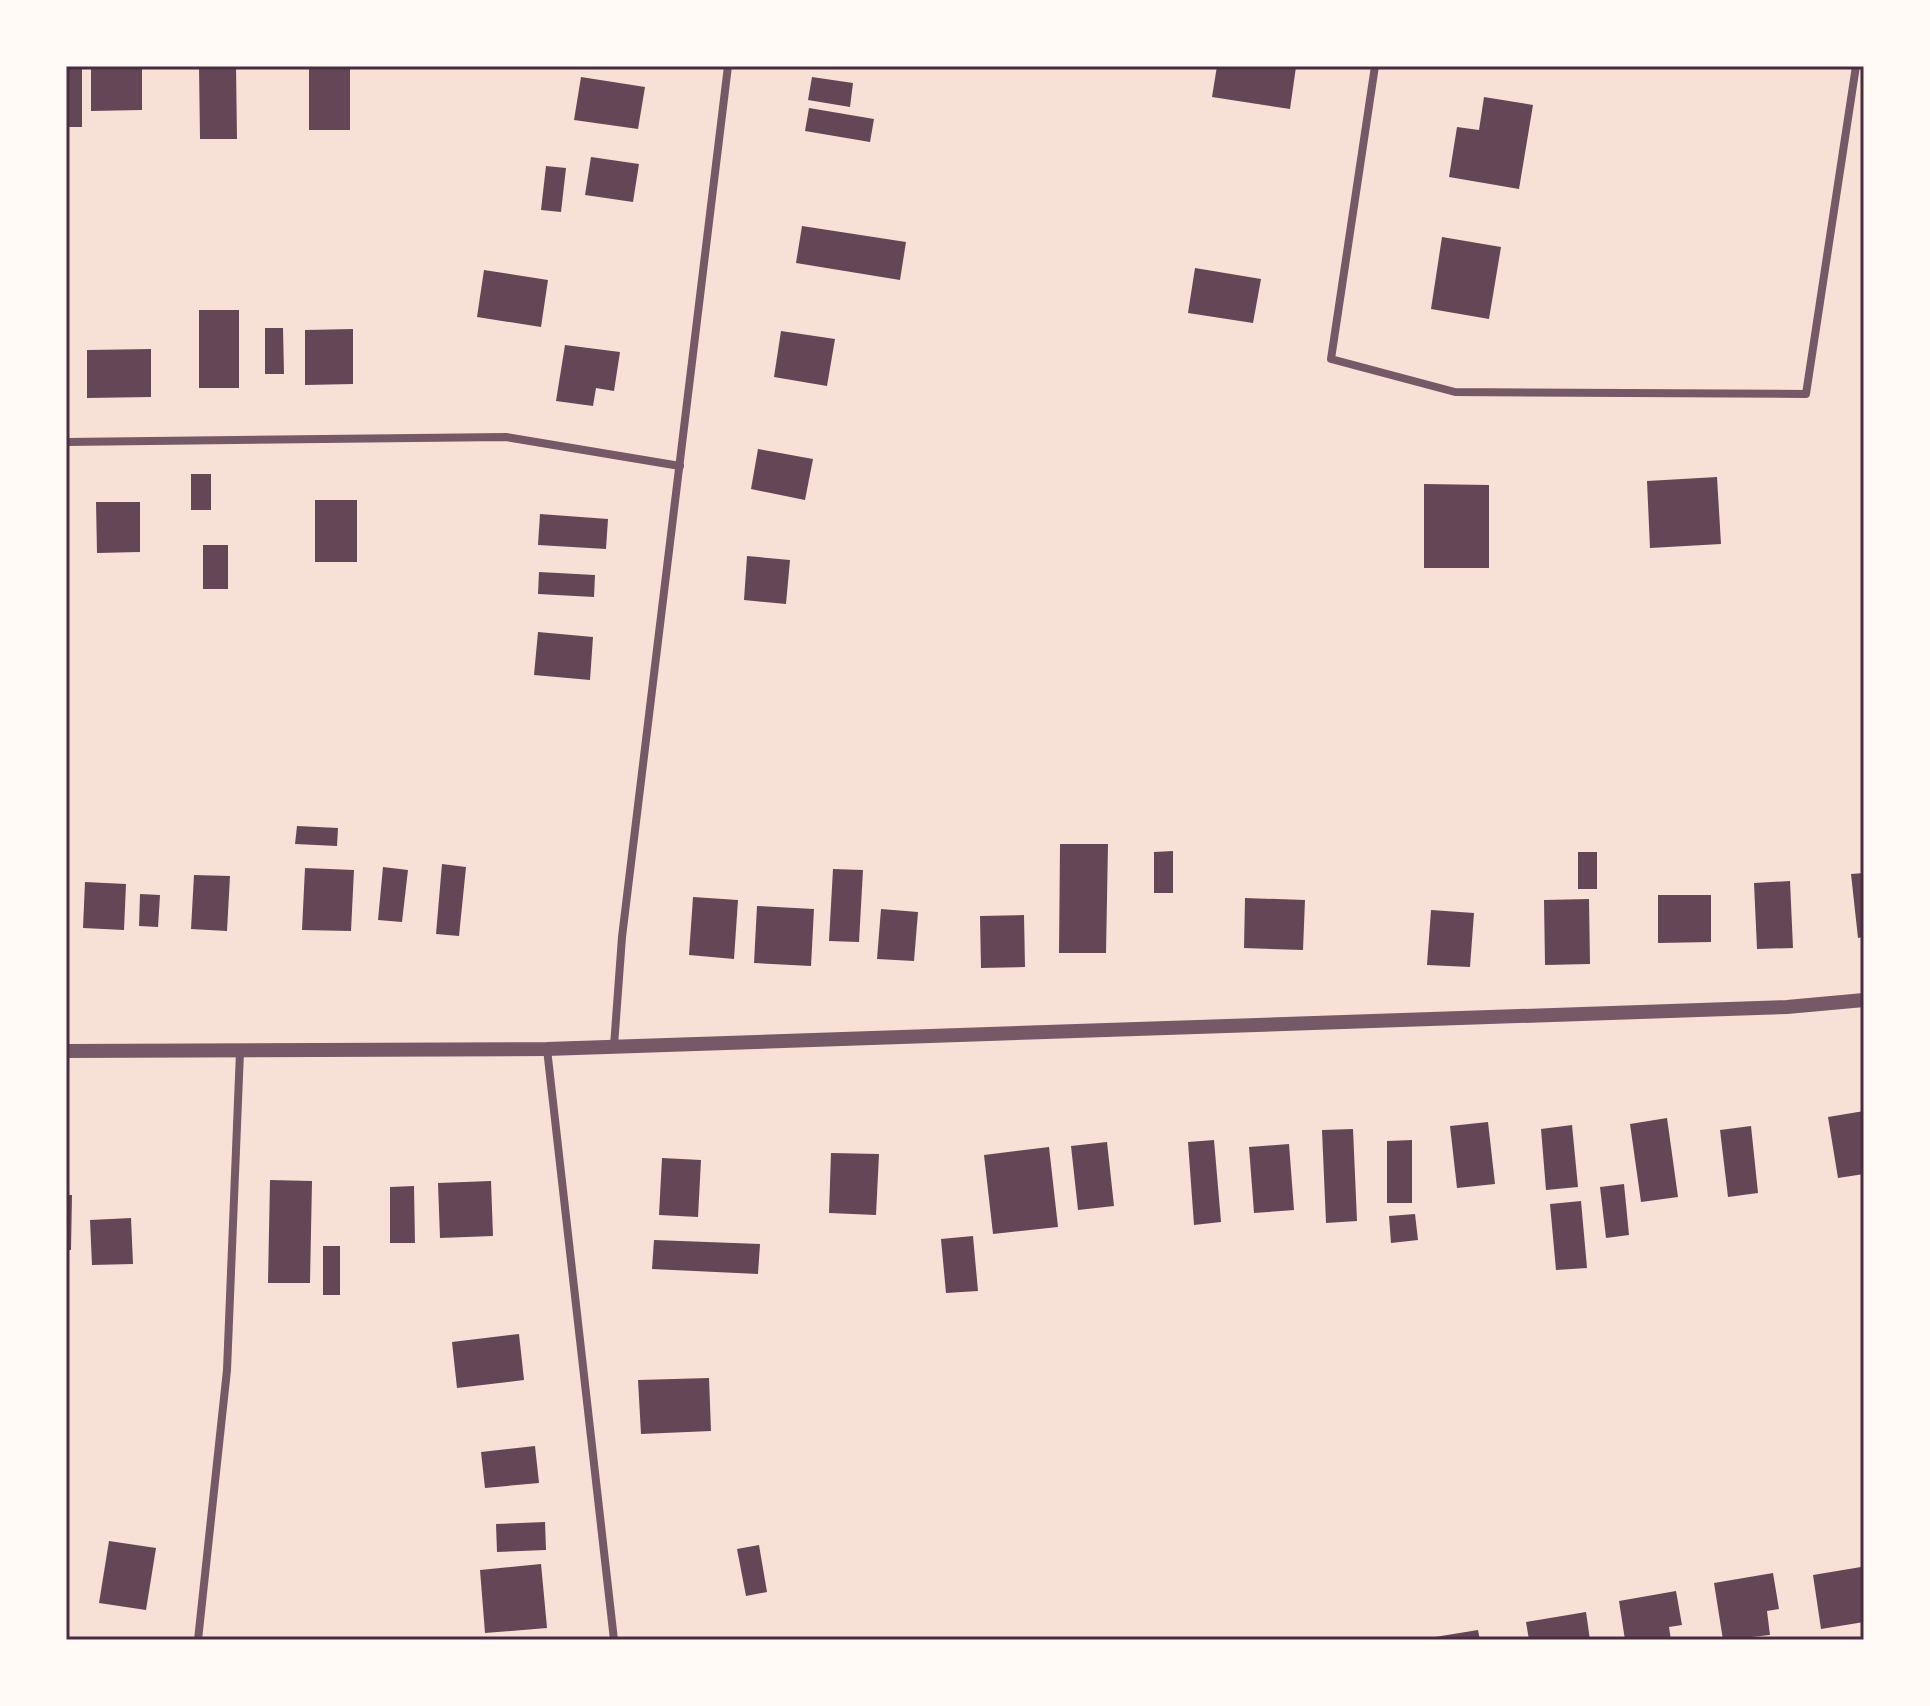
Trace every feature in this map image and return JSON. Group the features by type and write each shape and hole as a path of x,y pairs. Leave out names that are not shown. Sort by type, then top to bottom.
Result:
{"street":[{"path":"614,1046 622,937 728,66"},
{"path":"1375,66 1331,359 1455,392 1806,394 1856,66"},
{"path":"66,442 506,437 680,466"},
{"path":"66,1051 547,1049 1771,1007 1864,1000"},
{"path":"547,1049 614,1640"},
{"path":"198,1640 227,1370 240,1052"}],"building":[{"path":"66,66 82,66 82,127 66,127"},
{"path":"91,66 142,66 142,110 91,111"},
{"path":"199,66 236,66 237,139 200,139"},
{"path":"309,66 350,66 350,130 309,130"},
{"path":"1217,66 1296,67 1290,109 1212,97"},
{"path":"581,77 645,87 638,129 574,120"},
{"path":"812,77 853,83 850,107 808,100"},
{"path":"1484,97 1533,105 1519,189 1449,177 1457,127 1479,130"},
{"path":"809,108 874,119 870,142 805,131"},
{"path":"591,157 639,164 633,202 585,195"},
{"path":"546,166 566,168 561,212 541,210"},
{"path":"802,226 906,242 900,280 796,263"},
{"path":"1442,237 1501,247 1489,319 1431,309"},
{"path":"1195,268 1261,279 1253,323 1188,313"},
{"path":"484,270 548,280 541,327 477,317"},
{"path":"199,310 239,310 239,388 199,388"},
{"path":"265,328 283,328 284,374 265,374"},
{"path":"353,329 353,384 305,385 305,330"},
{"path":"781,331 835,339 827,386 774,377"},
{"path":"565,345 620,352 614,391 596,388 593,406 556,401"},
{"path":"151,349 151,397 87,398 87,350"},
{"path":"758,449 813,459 805,500 751,489"},
{"path":"191,474 211,474 211,510 191,510"},
{"path":"1717,477 1721,544 1650,548 1647,481"},
{"path":"1424,484 1489,485 1489,568 1424,568"},
{"path":"315,500 357,500 357,562 315,562"},
{"path":"96,502 140,502 140,552 97,553"},
{"path":"540,514 608,519 606,549 538,545"},
{"path":"203,545 228,545 228,589 203,589"},
{"path":"747,556 790,560 786,604 744,600"},
{"path":"539,572 595,575 594,597 538,594"},
{"path":"538,632 593,637 590,680 534,675"},
{"path":"297,826 338,828 337,846 295,844"},
{"path":"1060,844 1108,844 1106,953 1059,953"},
{"path":"1173,851 1173,893 1154,893 1154,852"},
{"path":"1578,852 1597,852 1597,889 1578,889"},
{"path":"442,864 466,867 459,936 436,934"},
{"path":"383,867 408,870 402,922 378,920"},
{"path":"305,868 354,870 351,931 302,930"},
{"path":"833,869 863,870 859,942 829,941"},
{"path":"1864,873 1864,937 1858,938 1851,874"},
{"path":"194,875 230,876 227,931 191,929"},
{"path":"1790,881 1793,948 1757,949 1754,883"},
{"path":"85,882 126,884 124,930 83,928"},
{"path":"140,894 160,895 158,927 139,926"},
{"path":"1658,895 1711,895 1711,942 1658,943"},
{"path":"693,897 738,900 734,959 689,955"},
{"path":"1245,898 1305,900 1303,950 1244,948"},
{"path":"1589,899 1590,964 1545,965 1544,900"},
{"path":"757,906 814,909 811,966 754,963"},
{"path":"881,909 918,912 914,961 877,959"},
{"path":"1431,910 1474,913 1470,967 1427,965"},
{"path":"1024,915 1025,967 981,968 980,916"},
{"path":"1864,1111 1864,1174 1838,1178 1828,1117"},
{"path":"1667,1118 1678,1197 1641,1202 1630,1124"},
{"path":"1488,1122 1495,1184 1457,1188 1450,1126"},
{"path":"1572,1125 1578,1187 1546,1190 1541,1129"},
{"path":"1751,1126 1758,1193 1728,1197 1720,1130"},
{"path":"1353,1129 1357,1221 1326,1223 1322,1130"},
{"path":"1214,1140 1221,1222 1194,1225 1188,1142"},
{"path":"1412,1140 1412,1203 1387,1203 1387,1141"},
{"path":"1107,1142 1114,1206 1078,1210 1071,1146"},
{"path":"1289,1144 1294,1210 1254,1213 1249,1147"},
{"path":"1049,1147 1058,1227 993,1234 984,1155"},
{"path":"831,1153 879,1154 876,1215 829,1213"},
{"path":"662,1158 701,1160 698,1217 659,1215"},
{"path":"270,1180 312,1181 310,1283 268,1283"},
{"path":"491,1181 493,1236 440,1238 438,1183"},
{"path":"1624,1184 1629,1235 1606,1238 1600,1187"},
{"path":"414,1186 415,1243 390,1243 390,1187"},
{"path":"66,1195 72,1195 71,1250 66,1250"},
{"path":"1581,1201 1587,1268 1556,1270 1550,1204"},
{"path":"1415,1214 1418,1240 1391,1243 1389,1216"},
{"path":"131,1218 133,1264 92,1265 90,1220"},
{"path":"973,1236 978,1291 946,1293 941,1239"},
{"path":"654,1240 760,1244 758,1274 652,1269"},
{"path":"323,1246 340,1246 340,1295 323,1295"},
{"path":"519,1334 524,1380 457,1388 452,1342"},
{"path":"709,1378 711,1431 641,1434 638,1380"},
{"path":"535,1446 539,1483 485,1488 481,1452"},
{"path":"545,1522 546,1550 497,1552 496,1524"},
{"path":"109,1541 156,1548 146,1610 99,1603"},
{"path":"759,1545 767,1592 746,1596 737,1549"},
{"path":"541,1564 547,1628 485,1633 480,1570"},
{"path":"1861,1567 1864,1622 1821,1629 1813,1575"},
{"path":"1773,1573 1779,1609 1767,1611 1770,1635 1723,1640 1714,1583"},
{"path":"1676,1591 1682,1625 1669,1627 1671,1640 1625,1640 1619,1601"},
{"path":"1586,1612 1590,1640 1529,1640 1526,1622"},
{"path":"1478,1630 1480,1640 1435,1640 1435,1637"}]}
